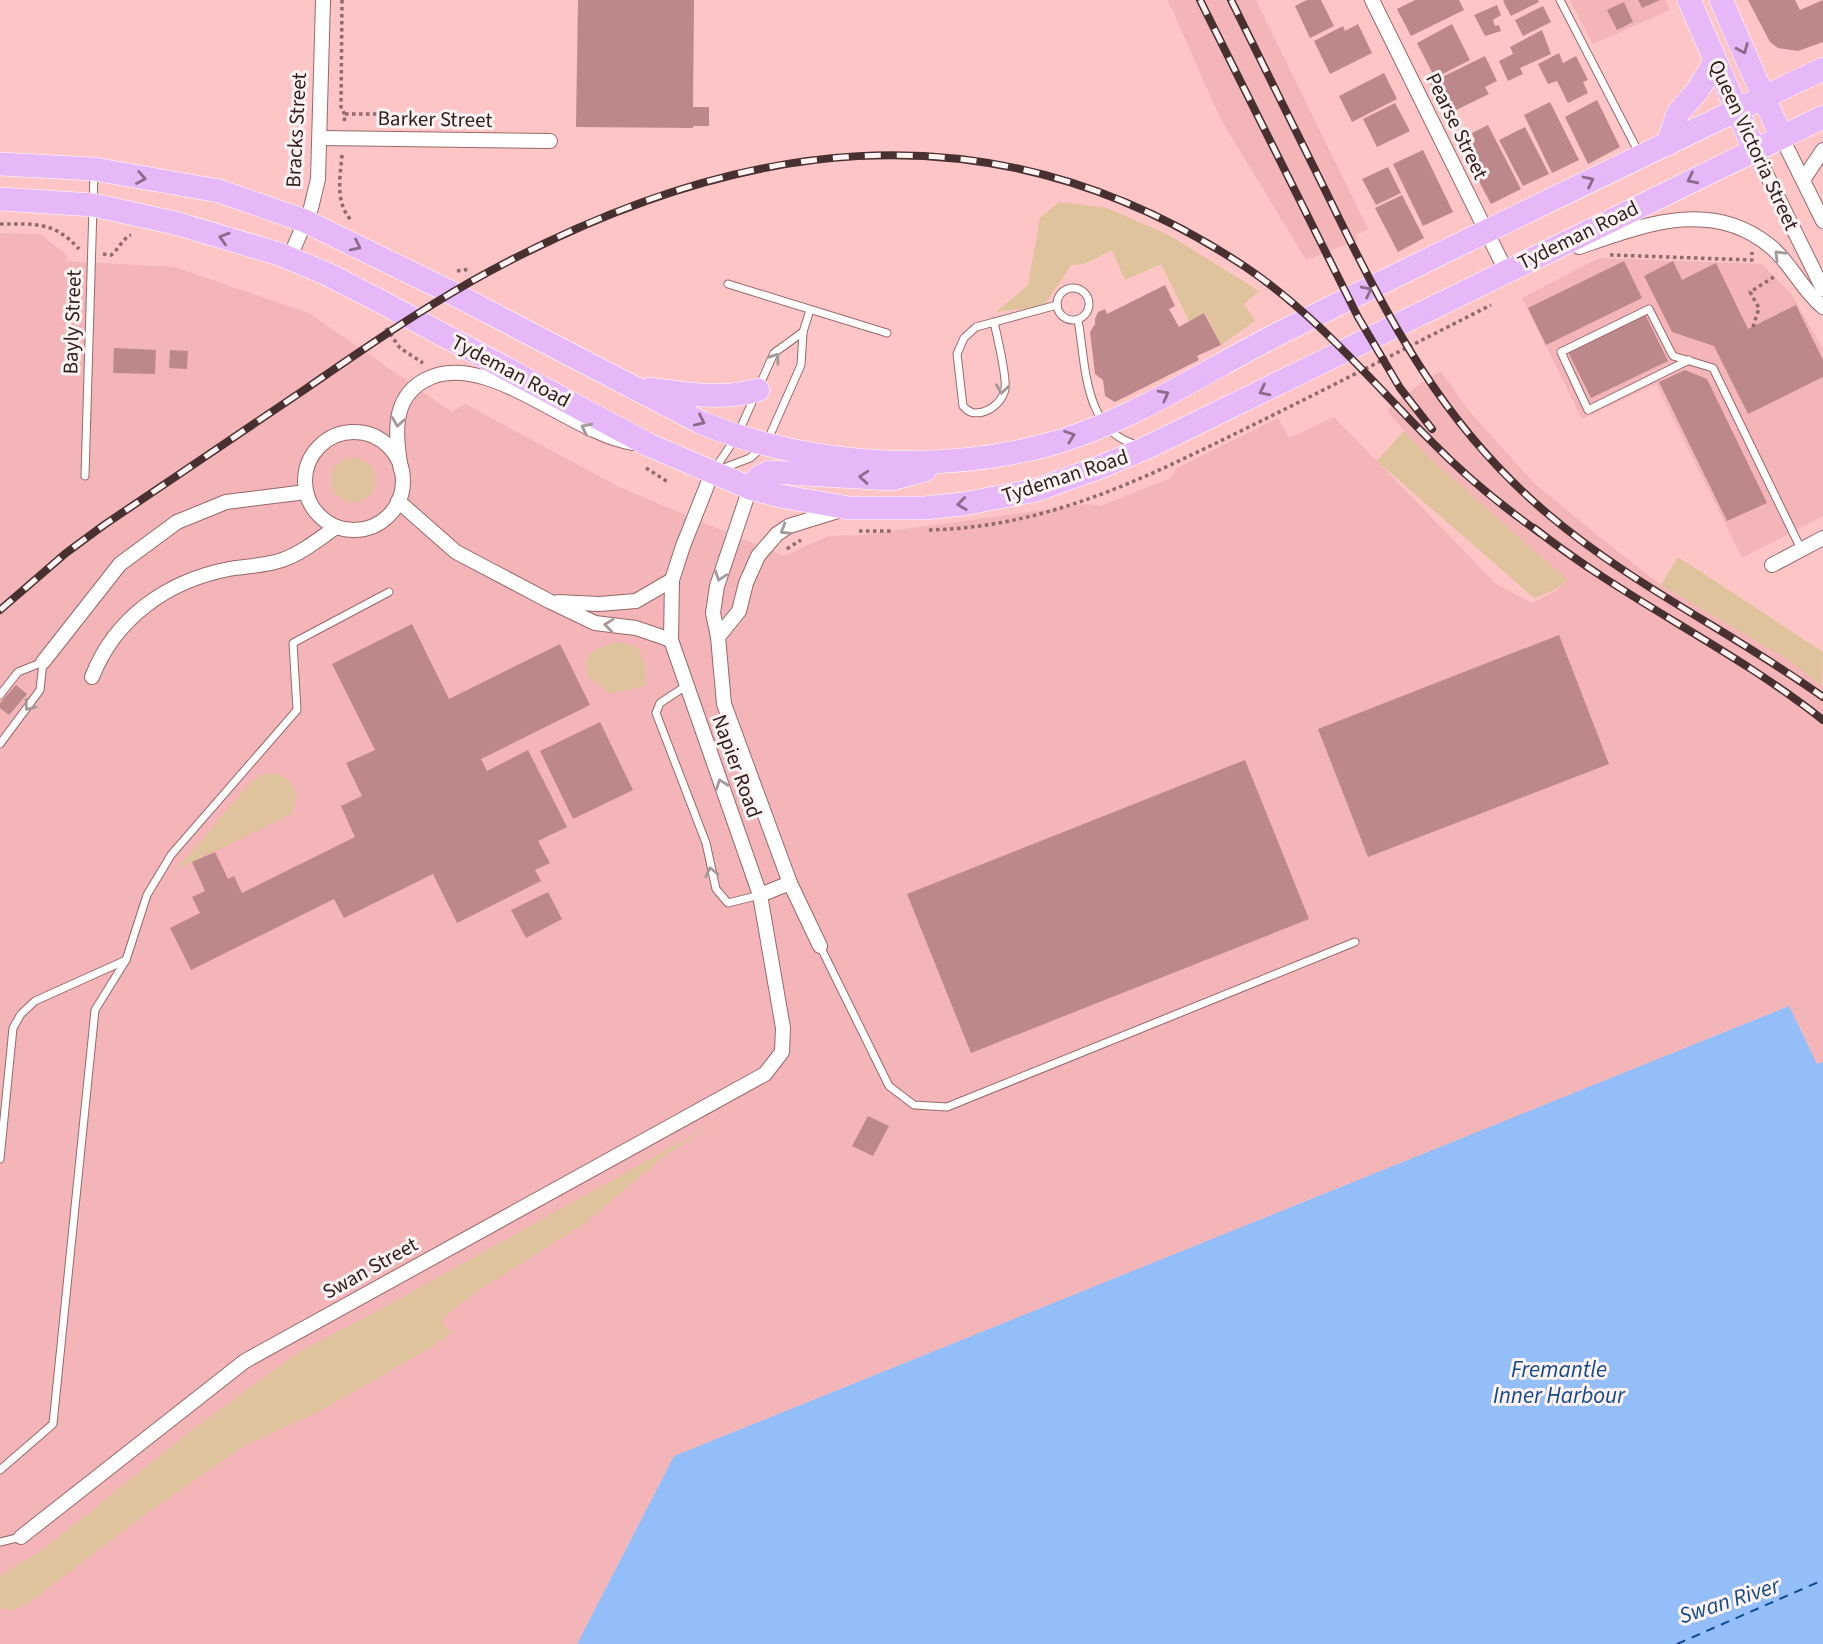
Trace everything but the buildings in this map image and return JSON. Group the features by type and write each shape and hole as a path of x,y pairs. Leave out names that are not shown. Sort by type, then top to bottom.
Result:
{"main road":[{"name":"Queen Victoria Street","path":"1689,0 1714,63 1754,149"},
{"name":"Queen Victoria Street","path":"1721,0 1781,136"},
{"path":"1668,144 1678,113 1698,90 1714,63"},
{"name":"Tydeman Road","path":"0,164 94,169 219,191 305,221 452,293 702,423 737,436 766,444 864,461 954,461 1045,445 1103,425 1279,334 1823,69"},
{"name":"Tydeman Road","path":"0,199 93,205 175,223 289,259 327,274 374,298 644,454 712,472 750,488 849,508 924,508 1036,490 1148,447 1823,117"},
{"path":"633,387 698,395 739,396 758,390"},
{"path":"750,488 759,477 770,472 892,480 954,461"}],"street":[{"name":"Bracks Street","path":"289,259 315,194 320,138 323,0"},
{"name":"Pearse Street","path":"1372,0 1506,271"},
{"name":"Queen Victoria Street","path":"1781,136 1823,221"},
{"name":"Barker Street","path":"320,138 550,141"},
{"name":"Queen Victoria Street","path":"1754,149 1823,289"},
{"path":"1803,180 1823,150"},
{"path":"1506,271 1654,222 1698,219 1724,223 1769,245 1823,307"},
{"path":"401,470 395,455 383,442 368,435 343,434 321,446 310,459 305,475 306,492 315,511 336,527 354,530 372,526 388,516 402,489 401,470 396,438 398,415 404,400 412,389 432,376 459,372 501,383 603,436 644,454"},
{"name":"Napier Road","path":"712,472 672,580 671,640 760,895 783,1028 782,1052 765,1074"},
{"name":"Napier Road","path":"750,488 717,586 713,613 724,704 790,883 820,947"},
{"path":"43,662 120,564 177,522 226,502 306,492"},
{"path":"398,501 456,552 549,601 595,623 636,628 671,640"},
{"path":"718,638 739,611 746,583 758,556 777,534 789,526 849,508"},
{"path":"92,677 100,658 122,628 141,607 168,589 197,577 279,561 295,555 336,527"},
{"path":"1772,565 1823,538"},
{"path":"549,601 599,604 636,601 672,580"},
{"path":"760,895 790,883"},
{"name":"Swan Street","path":"21,1536 245,1361 765,1074"}],"lane":[{"path":"1560,0 1641,156"},
{"name":"Bayly Street","path":"85,476 94,169"},
{"path":"728,284 887,332"},
{"path":"1069,288 1084,291 1090,304 1086,314 1078,320 1064,317 1057,305 1060,295 1069,288"},
{"path":"993,322 1005,388 1000,401 988,411 976,414 967,411 963,406 957,354 964,338 976,327 993,322 1057,305"},
{"path":"1689,360 1588,410 1561,352 1649,309 1673,356 1689,360 1713,368 1801,549"},
{"path":"712,472 750,458 766,444 801,365 803,332 810,310"},
{"path":"1078,320 1088,387 1103,425 1116,437 1148,447"},
{"path":"712,472 737,436 774,354 803,332"},
{"path":"0,1470 53,1424 95,1010 126,960 147,895 171,855 297,710 293,643 389,592"},
{"path":"0,695 18,672 43,662 40,690 0,744"},
{"path":"686,686 660,703 656,713 706,843 716,889 728,902 760,895"},
{"path":"820,947 889,1086 914,1105 947,1107 1355,942"},
{"path":"0,1159 13,1028 21,1014 35,1001 126,960"},
{"path":"0,1542 21,1536"}],"path":[{"path":"342,0 341,109 345,114 340,192 342,210 354,224"},
{"path":"345,114 411,114 411,140"},
{"path":"0,224 50,226 70,238 83,253 111,255 125,238 141,231"},
{"path":"1607,255 1752,260 1752,251"},
{"path":"454,272 470,269"},
{"path":"1753,327 1759,308 1750,292 1779,274"},
{"path":"382,322 400,348 423,362 432,376"},
{"path":"644,454 668,482"}],"shaded area":[{"path":"1168,0 1256,0 1368,229 1356,235 1358,240 1306,260 1220,118"},
{"path":"1570,0 1665,0 1670,10 1593,44"},
{"path":"1059,202 1107,208 1169,235 1259,291 1244,304 1255,321 1221,345 1205,313 1189,321 1161,264 1125,280 1112,250 1084,264 1071,265 1044,306 996,312 1028,285 1040,218"},
{"path":"0,233 40,234 67,255 67,261 174,267 309,313 452,412 465,404 621,488 784,556 828,536 861,535 1088,504 1100,506 1171,478 1177,468 1278,418 1289,438 1334,417 1496,584 1532,603 1556,591 1567,580 1435,463 1387,410 1441,371 1469,411 1533,482 1661,585 1789,660 1823,687 1823,1062 1817,1064 1789,1006 674,1456 577,1644 0,1644"},
{"path":"1599,258 1762,264 1792,295 1823,349 1823,516 1742,558 1656,384 1582,419 1522,298"},
{"path":"1404,431 1435,463 1567,580 1556,589 1534,598 1377,461"},
{"path":"353,458 362,459 369,464 374,471 374,489 369,496 362,501 353,502 344,501 337,496 332,489 331,480 332,471 337,464 344,459"},
{"path":"1678,557 1823,652 1822,686 1789,660 1661,585"},
{"path":"618,642 638,647 645,667 646,684 610,694 586,674 587,665 594,651"},
{"path":"274,773 287,779 294,790 295,802 289,815 177,869 250,783 261,775"},
{"path":"711,1125 659,1160 585,1223 479,1290 440,1320 451,1333 430,1348 316,1413 244,1446 144,1515 31,1601 13,1610 0,1608 0,1576 45,1548 192,1430 299,1352"}],"water":[{"name":"Fremantle Inner Harbour","path":"1789,1006 1817,1064 1823,1062 1823,1644 577,1644 674,1456"}],"ferry route":[{"path":"1677,1644 1823,1580"}],"railway":[{"path":"1200,0 1358,317 1400,388 1432,429"},
{"path":"1231,0 1374,288 1422,369 1478,445 1512,481 1581,541 1823,697"},
{"path":"0,610 66,553 104,525 387,334 472,281 568,232 664,194 761,169 858,156 954,158 1051,177 1148,212 1244,266 1295,305 1342,349 1457,467 1540,533"},
{"path":"1534,528 1605,578 1752,670 1823,720"}],"water label":[{"name":"Swan River","path":"1729,1600"}]}
